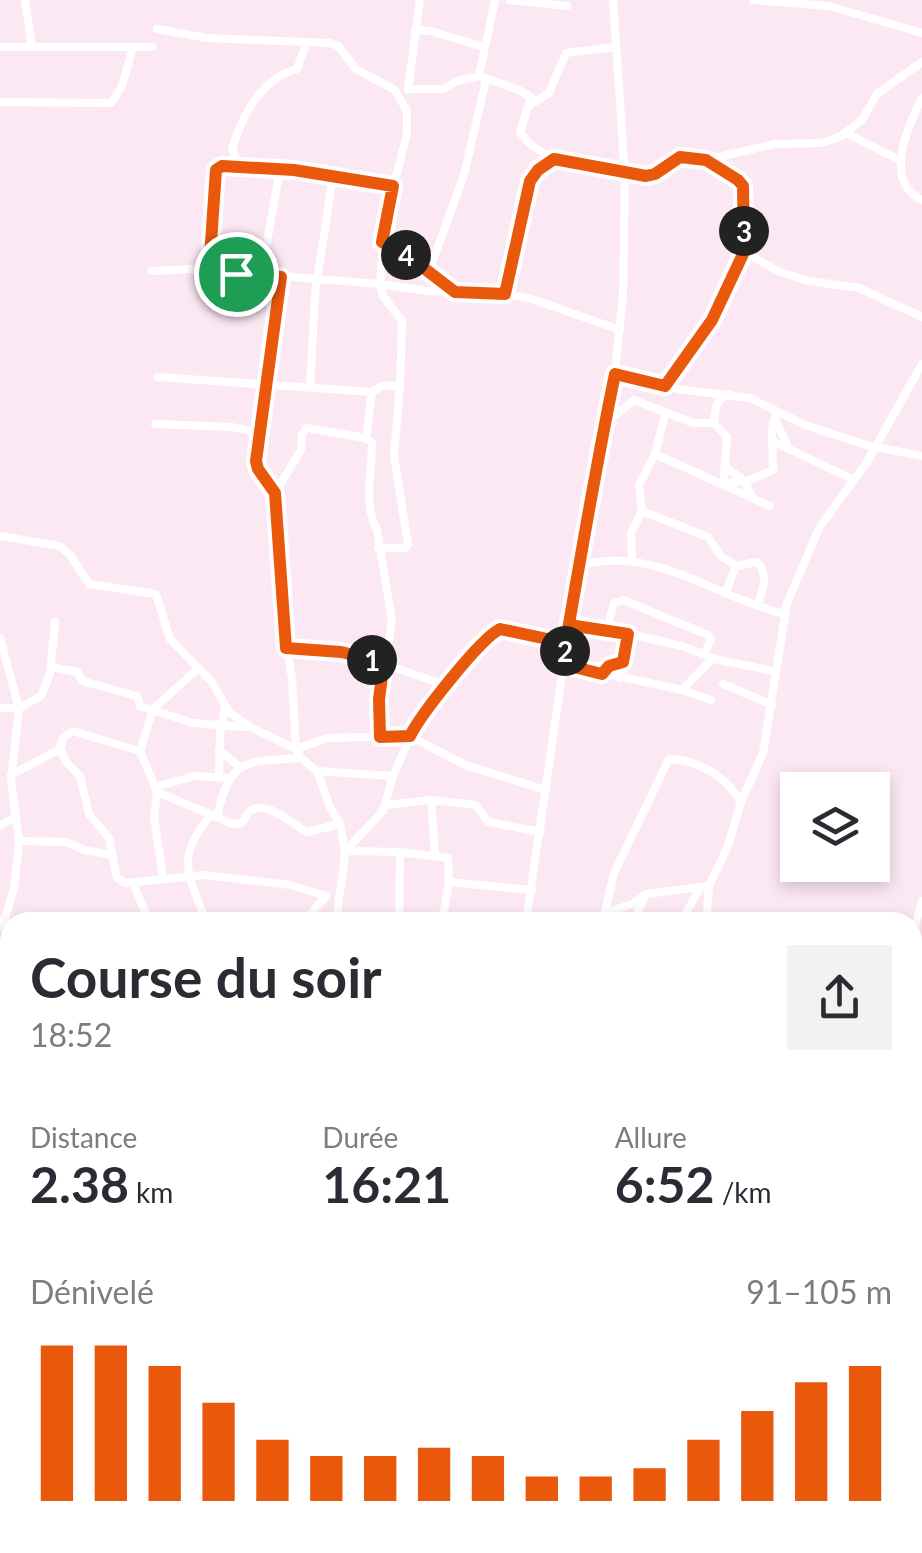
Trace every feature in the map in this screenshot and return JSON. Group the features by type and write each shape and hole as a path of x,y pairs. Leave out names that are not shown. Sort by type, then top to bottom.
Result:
{"street":[{"path":"25,0 32,48"},
{"path":"378,548 405,548 408,544 394,456 402,320 383,296 380,284 382,242 407,134 408,89 420,0"},
{"path":"429,271 464,175 495,0"},
{"path":"510,0 567,6"},
{"path":"528,912 562,664 620,330 625,173 612,0"},
{"path":"754,0 829,6 922,33"},
{"path":"158,29 206,38 338,46 356,69 395,90 407,111"},
{"path":"414,30 486,47"},
{"path":"241,166 232,150 253,100 297,69 307,42"},
{"path":"530,105 549,93 566,53 616,47"},
{"path":"0,48 152,48"},
{"path":"0,102 114,101 133,48"},
{"path":"408,89 443,89 464,78 482,78 526,93 530,105 520,132 539,152 554,159 625,173 655,174 680,157 706,160 774,144 821,143 846,133 862,120 878,94 922,62"},
{"path":"922,98 901,160 902,184 922,200"},
{"path":"846,133 901,160"},
{"path":"505,294 530,181 554,159"},
{"path":"665,386 712,320 744,252 743,186 706,160"},
{"path":"209,271 215,176 222,166 334,175 393,186"},
{"path":"261,276 280,169"},
{"path":"310,387 317,280 334,175"},
{"path":"382,242 455,292"},
{"path":"744,252 780,272 809,281 860,288 922,317"},
{"path":"152,271 209,271 505,294 532,298 620,330"},
{"path":"281,277 258,469 275,493 286,648 299,753"},
{"path":"688,912 728,846 741,802 760,763 784,614 818,528 854,480 922,364"},
{"path":"615,374 665,386 750,398 776,415 805,425 874,447 922,456"},
{"path":"158,377 372,392 382,386 400,385"},
{"path":"366,438 372,392"},
{"path":"723,484 727,437 714,423 716,406 729,394"},
{"path":"605,424 630,401 693,424 714,423"},
{"path":"632,562 631,533 642,511 640,486 655,454 665,414"},
{"path":"723,484 773,470 776,415"},
{"path":"776,415 787,445"},
{"path":"155,424 232,427 260,433"},
{"path":"275,493 301,450 306,428 366,438 372,443 372,520 390,595 392,621 379,699 380,737"},
{"path":"772,440 854,480"},
{"path":"372,454 394,456"},
{"path":"655,454 770,506"},
{"path":"726,466 744,481 753,498"},
{"path":"642,511 708,536 721,556 736,566"},
{"path":"0,536 60,546 88,584 156,594 170,639 221,694 225,707 220,750 224,777 214,816 196,832 187,852 188,876 202,912"},
{"path":"616,562 630,548"},
{"path":"736,566 752,561 764,568 758,605"},
{"path":"578,566 632,562 668,568 784,614"},
{"path":"726,591 736,566"},
{"path":"607,629 614,603 623,600 708,635 709,656 682,690"},
{"path":"0,708 19,708 41,696 51,667 55,622"},
{"path":"569,625 607,629 774,671"},
{"path":"345,852 380,816 410,736 485,640 500,629 566,643"},
{"path":"620,678 628,634"},
{"path":"0,638 19,708 11,775 19,841 14,888 6,912"},
{"path":"286,648 341,652 384,662 448,686"},
{"path":"602,674 609,666 623,662"},
{"path":"562,664 682,690 710,700"},
{"path":"51,667 73,670 82,681 137,696 140,706 193,723 250,728"},
{"path":"163,878 154,818 156,789 140,751 153,709 199,668"},
{"path":"723,684 772,705"},
{"path":"225,707 250,728 299,753 317,771 340,824 345,852 337,912"},
{"path":"140,751 72,730 63,738 60,749 80,776 89,814 109,838 117,878 126,883 188,876 290,885 337,898"},
{"path":"156,789 195,776 224,777 240,767 299,753 328,738 410,736 464,766 546,790"},
{"path":"11,775 60,749"},
{"path":"220,750 240,767"},
{"path":"705,886 646,894 633,904 605,912 614,873 670,759 718,775 741,802"},
{"path":"317,771 393,776"},
{"path":"156,789 232,824 242,823 250,810 256,808 281,814 306,832 340,824"},
{"path":"385,805 431,800 476,805 488,822 541,832"},
{"path":"431,800 434,854"},
{"path":"0,826 16,816"},
{"path":"19,841 66,842 112,855"},
{"path":"345,852 444,856 450,862 444,912"},
{"path":"398,912 400,852"},
{"path":"133,882 145,912"},
{"path":"450,882 532,890"},
{"path":"705,886 706,912"},
{"path":"637,912 646,894"},
{"path":"312,912 326,896"}],"route":[{"path":"236,274 209,271 214,185 216,170 222,166 294,170 393,186 382,242 455,292 505,294 530,181 554,159 646,176 680,157 689,158 706,160 738,180 745,195 744,252 712,320 665,386 615,374 578,566 569,625 562,664 602,674 609,666 623,662 628,634 569,625 566,643 500,629 485,640 410,736 380,737 379,699 384,662 358,654 286,648 275,493 256,461 281,277 236,274"}]}
